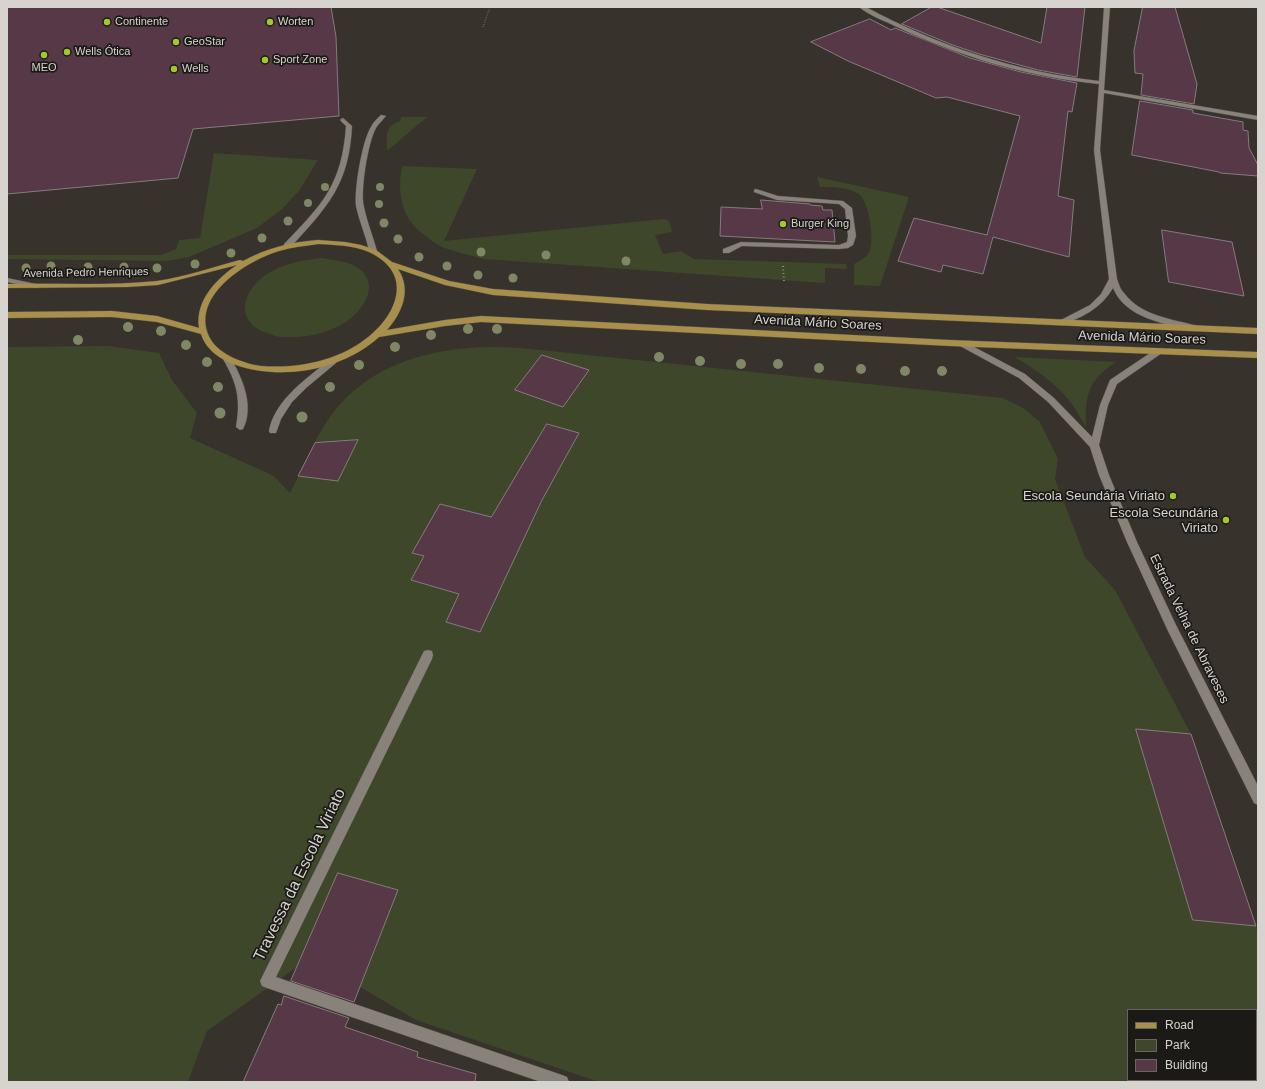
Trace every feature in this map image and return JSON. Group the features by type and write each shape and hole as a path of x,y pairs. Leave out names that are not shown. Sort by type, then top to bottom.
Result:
{"main road":[{"path":"318,242 348,243 373,251 391,264 400,279 402,297 395,316 379,334 358,349 333,361 305,368 276,370 250,367 228,359 212,347 203,332 202,311 212,290 232,272 258,256 287,246 318,242"},
{"name":"Avenida Pedro Henriques","path":"7,286 127,285 158,283 206,272 258,256"},
{"name":"Avenida Mário Soares","path":"391,264 448,283 493,292 707,307 1258,331"},
{"path":"7,315 112,314 157,318 203,332"},
{"name":"Avenida Mário Soares","path":"379,334 481,319 963,344 1258,355"}],"street":[{"path":"862,7 923,37 996,63 1048,75 1102,83"},
{"path":"1107,7 1097,150 1113,279 1120,293 1130,304 1144,313 1195,328"},
{"path":"1101,91 1258,118"},
{"path":"373,251 370,235 362,218 359,199 362,177 373,128 383,116"},
{"path":"287,246 317,214 336,188 344,166 349,144 349,126 343,120"},
{"path":"726,251 741,244 839,247 850,243 852,236 848,208 841,202 777,198 756,191"},
{"path":"1061,322 1088,311 1098,303 1108,292 1113,279"},
{"path":"7,280 36,286"},
{"path":"963,344 1022,376 1051,400 1094,445"},
{"path":"1094,445 1104,405 1113,382 1159,351"},
{"path":"228,359 239,380 242,397 240,427"},
{"path":"273,431 278,416 288,403 306,383 333,361"},
{"name":"Estrada Velha de Abraveses","path":"1094,445 1104,474 1142,564 1172,628 1258,799"},
{"name":"Travessa da Escola Viriato","path":"428,655 266,981 562,1082"}],"path":[{"path":"483,27 490,7"},
{"path":"782,262 784,282"}],"green space":[{"path":"401,117 427,117 387,151 387,136 389,129 395,123 400,121"},
{"path":"214,153 318,160 299,191 281,210 257,228 189,257 167,261 7,259 7,255 161,255 176,249 179,240 200,238"},
{"path":"402,166 477,169 444,241 664,219 669,221 672,232 655,235 663,254 681,251 694,259 846,264 847,269 825,268 824,283 484,259 440,246 418,230 406,214 403,206 400,187"},
{"path":"817,177 909,197 880,286 854,285 854,264 867,255 871,245 870,221 863,198 859,194 845,189 820,187"},
{"path":"322,258 355,266 364,273 368,281 369,289 367,298 356,314 349,320 334,328 304,336 289,337 278,337 269,334 256,328 249,321 245,305 247,296 259,280 273,270 287,265"},
{"path":"108,346 159,353 172,380 197,413 190,438 274,476 290,493 326,423 344,401 364,383 387,369 412,359 439,352 466,348 521,348 1003,398 1023,408 1040,422 1058,459 1055,479 1085,557 1115,590 1191,734 1256,926 1258,937 1258,1082 599,1082 416,1020 360,987 397,890 338,873 297,967 207,1031 188,1082 7,1082 7,347"},
{"path":"1014,357 1116,362 1099,375 1090,389 1086,406 1086,427 1071,403 1059,389"}],"building":[{"path":"7,7 331,7 336,37 339,116 193,129 178,178 7,194"},
{"path":"932,7 937,7 1041,43 1047,7 1085,7 1077,77 1038,70 979,54 950,44 902,24"},
{"path":"1143,7 1175,7 1197,84 1194,104 1141,95 1143,74 1135,73 1134,51"},
{"path":"870,19 891,30 895,28 970,58 1021,72 1077,83 1072,112 1068,111 1058,196 1074,200 1069,257 993,237 983,274 943,265 941,272 898,261 914,218 987,235 1020,116 947,97 936,98 848,61 811,42"},
{"path":"1140,101 1193,110 1193,113 1243,122 1243,130 1248,131 1249,148 1258,165 1258,176 1220,173 1132,155"},
{"name":"Burger King","path":"761,200 810,204 822,206 823,210 832,210 835,242 720,236 721,207 762,209"},
{"path":"1162,230 1232,242 1244,296 1169,282"},
{"path":"542,355 589,370 563,407 515,390"},
{"path":"547,424 579,433 542,500 480,632 446,622 459,594 411,580 424,556 412,553 440,504 491,517"},
{"path":"358,440 338,481 298,476 315,443"},
{"path":"1136,729 1191,734 1256,926 1193,920"},
{"path":"338,873 398,890 354,1002 291,981"},
{"path":"284,996 349,1018 345,1027 418,1052 417,1057 476,1074 475,1082 243,1082 278,1004 281,1005"}],"place":[{"name":"Continente","path":"107,22"},
{"name":"Worten","path":"270,22"},
{"name":"GeoStar","path":"176,42"},
{"name":"Wells Ótica","path":"67,52"},
{"name":"MEO","path":"44,55"},
{"name":"Sport Zone","path":"265,60"},
{"name":"Wells","path":"174,69"},
{"name":"Burger King","path":"783,224"},
{"name":"Escola Seundária Viriato","path":"1173,496"},
{"name":"Escola Secundária Viriato","path":"1226,520"}]}
